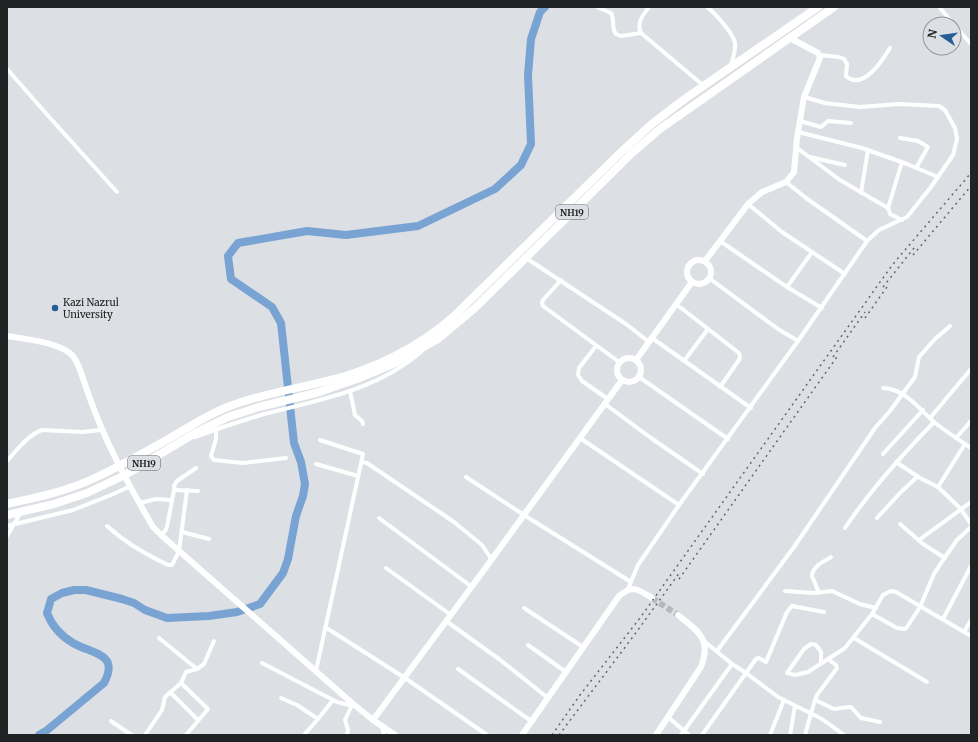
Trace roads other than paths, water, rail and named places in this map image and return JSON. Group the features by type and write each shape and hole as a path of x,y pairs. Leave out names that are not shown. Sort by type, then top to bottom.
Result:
{"highway":[{"name":"NH19","path":"7,504 68,489 120,466 223,409 275,392 341,377 361,370 384,361 433,334 453,317 636,137 672,108 818,7"},
{"name":"NH19","path":"7,515 70,500 104,486 125,475 178,443 228,417 246,410 278,407 302,396 333,387 395,363 432,343 461,320 632,153 660,129 834,7"}],"street":[{"path":"597,7 611,14 613,17 613,30 616,34 621,36 641,33"},
{"path":"649,7 640,20 639,27 641,33 704,86"},
{"path":"707,7 718,18 735,42 731,68"},
{"path":"939,7 947,16"},
{"path":"962,33 971,44"},
{"path":"790,38 820,55 844,59 847,64 846,76 848,78 859,80 866,78 890,48"},
{"path":"705,262 748,204 762,192 786,182 794,172 798,132 804,98 808,85 820,61 820,55"},
{"path":"7,69 117,192"},
{"path":"522,735 614,601 628,589 638,565 679,505 751,408 822,308 867,241 879,230 907,217 938,178 953,156 957,139 955,128 948,114 942,107 899,104 860,106 837,105 804,98"},
{"path":"800,121 821,126 828,121 851,123"},
{"path":"798,132 868,150 902,162 938,178"},
{"path":"900,138 918,141 928,147 916,168"},
{"path":"797,148 840,180 888,208"},
{"path":"861,193 868,150"},
{"path":"808,156 844,165"},
{"path":"902,162 888,208 890,214 902,220"},
{"path":"786,182 867,241"},
{"path":"748,204 782,232 845,274"},
{"path":"720,241 787,287 822,308"},
{"path":"787,287 812,252"},
{"path":"526,258 684,361 751,408"},
{"path":"697,260 705,262 710,266 711,270 709,278 703,283 699,284 692,282 687,274 690,263 697,260"},
{"path":"709,278 778,329 798,341"},
{"path":"561,280 543,300 543,306 619,362"},
{"path":"636,360 692,282"},
{"path":"676,304 739,353 740,358 720,387"},
{"path":"718,651 790,553 871,434 890,412 902,393 915,377 919,357 935,339 950,326"},
{"path":"684,361 708,329"},
{"path":"7,336 53,346 71,354 82,376 101,430 154,527 161,535 259,620 354,706 395,735"},
{"path":"178,443 278,407 300,406 350,391 376,381 410,362 432,343"},
{"path":"596,346 580,368 578,375 582,381 651,438 703,474"},
{"path":"625,358 633,358 639,362 641,369 639,377 629,382 622,380 617,374 617,366 619,362 625,358"},
{"path":"930,418 971,369"},
{"path":"639,377 728,439"},
{"path":"373,720 492,560 622,380"},
{"path":"883,388 895,389 902,393 923,410 934,422 971,448"},
{"path":"350,391 355,415 364,424"},
{"path":"883,454 923,410"},
{"path":"956,438 971,421"},
{"path":"845,528 862,503 896,462 934,422"},
{"path":"216,429 216,439 211,456 214,460 250,462 286,458"},
{"path":"7,461 31,436 42,430 82,432 101,430"},
{"path":"580,438 679,505"},
{"path":"316,671 363,454 320,440"},
{"path":"938,488 965,444"},
{"path":"362,462 367,463 454,522 482,545 492,560"},
{"path":"896,462 917,477 938,488 961,510 971,524"},
{"path":"316,464 358,476"},
{"path":"161,535 166,531 173,493 175,490 174,486 177,481 196,468"},
{"path":"466,477 631,582"},
{"path":"877,518 917,477"},
{"path":"7,526 72,510 131,486"},
{"path":"175,490 198,491"},
{"path":"107,526 122,539 136,548 168,565 172,564 179,551 187,490"},
{"path":"140,503 156,499 172,500"},
{"path":"919,540 971,502"},
{"path":"7,536 21,512"},
{"path":"379,518 472,587"},
{"path":"900,524 919,540 945,558"},
{"path":"872,614 897,628 905,629 920,607 922,599 934,574 957,540 971,527"},
{"path":"182,532 209,539"},
{"path":"819,593 812,573 815,568 831,557"},
{"path":"943,619 971,566"},
{"path":"386,568 451,615"},
{"path":"628,589 637,589 652,598"},
{"path":"785,592 819,593 832,591 860,604 876,608"},
{"path":"821,663 819,648 816,645 810,644 804,649 787,673 801,675 828,659 845,648 872,614 883,595 891,591 896,592 971,636"},
{"path":"702,735 756,659 759,658 766,662 787,612 792,606 824,612"},
{"path":"524,608 583,647"},
{"path":"678,616 698,632 704,641 769,691 822,719 844,735"},
{"path":"964,632 971,620"},
{"path":"446,621 499,659 548,698"},
{"path":"325,627 405,678 487,735"},
{"path":"159,638 197,669"},
{"path":"854,638 927,682"},
{"path":"145,735 160,713 164,699 181,683 186,672 197,669 204,664 214,641"},
{"path":"656,735 701,667 704,659 704,641"},
{"path":"528,645 566,672"},
{"path":"805,735 815,700 822,687 837,668 836,665 828,659"},
{"path":"262,664 332,700 341,704 354,706"},
{"path":"682,733 732,664"},
{"path":"458,669 531,722"},
{"path":"181,683 208,708 207,712 198,720 186,735"},
{"path":"170,692 198,720"},
{"path":"281,698 297,705 318,719"},
{"path":"304,735 332,700"},
{"path":"770,735 784,700"},
{"path":"815,700 834,709 851,707 861,718 880,722"},
{"path":"347,735 348,730 345,720 354,706"},
{"path":"790,735 795,706"},
{"path":"668,717 682,733 689,735"},
{"path":"111,721 132,735"},
{"path":"382,726 384,735"}],"waterway":[{"path":"39,735 46,731 104,683 109,666 102,656 73,643 61,634 54,626 47,613 51,599 62,593 74,590 86,590 134,603 145,610 167,618 209,616 237,612 260,604 283,573 288,559 296,516 303,496 305,484 301,462 294,443 281,323 272,307 231,279 228,256 238,243 307,231 346,235 418,226 495,189 521,165 531,144 528,75 531,39 540,12 545,7"}],"tunnel":[{"path":"652,598 678,615"}],"railway":[{"path":"552,735 580,695 640,618 893,264 971,173"},
{"path":"913,255 971,186"},
{"path":"883,287 914,248"},
{"path":"865,318 889,284"},
{"path":"833,357 865,312"},
{"path":"679,579 839,354"},
{"path":"559,735 680,572"}],"place":[{"name":"Kazi Nazrul University","path":"55,308"}]}
